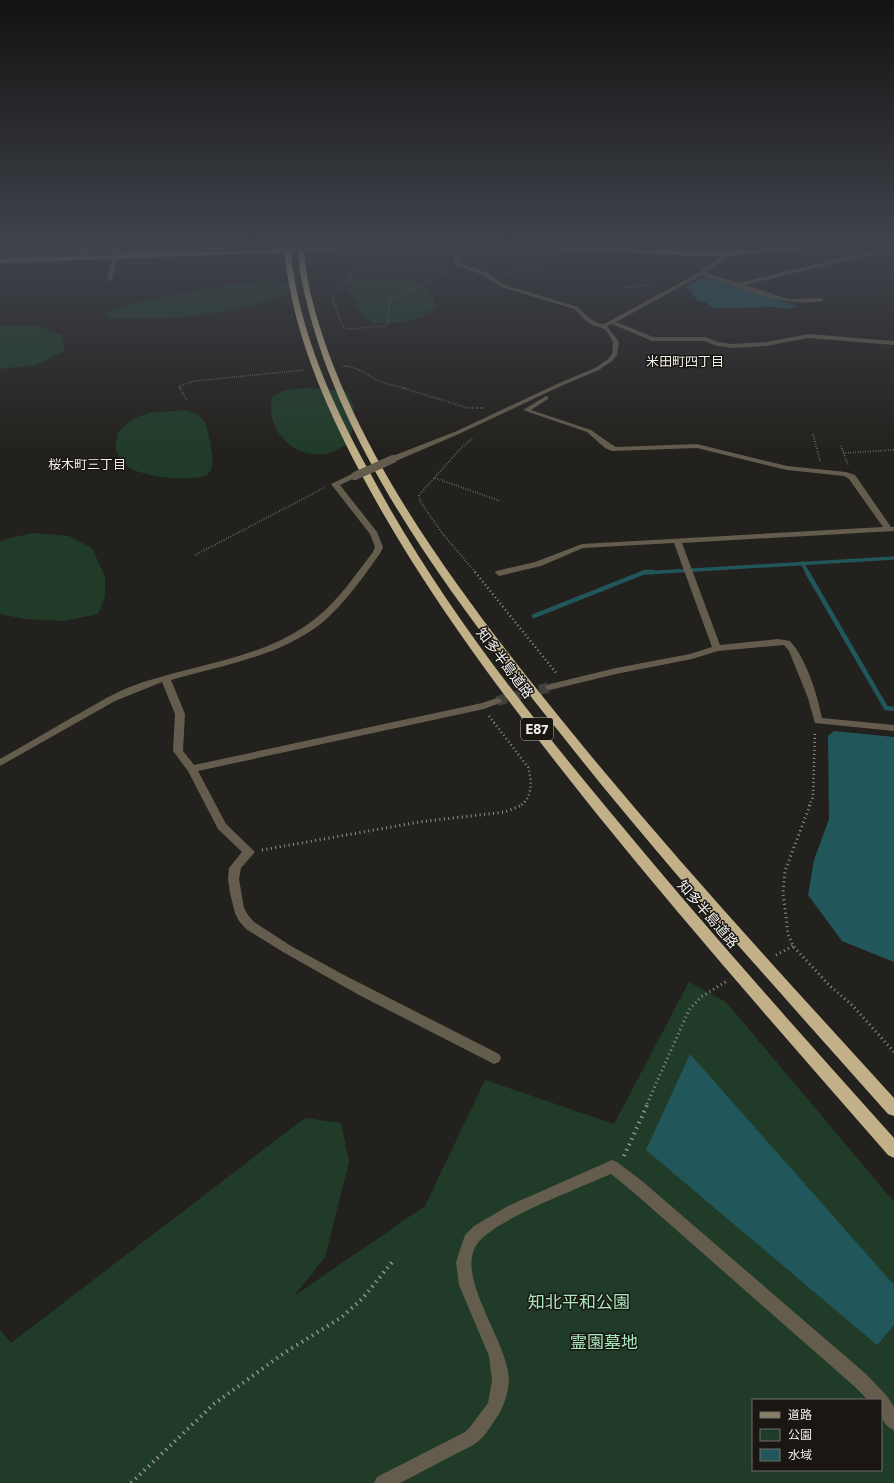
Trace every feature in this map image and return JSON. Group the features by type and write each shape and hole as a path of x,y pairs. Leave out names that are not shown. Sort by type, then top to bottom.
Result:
{"highway":[{"name":"知多半島道路","path":"299,314 321,383 374,492 420,568 479,655 641,860 894,1150"},
{"name":"知多半島道路","path":"314,314 337,381 367,445 392,490 439,564 510,662 576,746 662,849 894,1108"}],"street":[{"path":"0,763 112,699 133,689 165,678 255,652 282,642 307,629 333,607 377,552 379,547 374,534 335,484 459,432 559,385 597,369 610,360 615,354 616,342 608,329 604,326 596,325 582,314"},
{"path":"604,326 626,314"},
{"path":"612,322 652,339 704,339 717,344 733,346 766,344 808,336 894,343"},
{"path":"559,385 560,391 526,410 589,431 608,446 615,449 697,446 787,468 846,474 852,477 890,530 894,538"},
{"path":"499,573 538,564 582,546 890,530"},
{"path":"677,541 717,648"},
{"path":"550,687 616,671 692,656 717,648 778,642 787,643 793,650 813,698 818,721 894,728"},
{"path":"165,678 180,714 178,751 192,769 222,826 249,852 235,868 234,884 237,904 243,919 270,938 304,958 405,1013 494,1058"},
{"path":"192,769 484,706 497,701"},
{"path":"383,1483 475,1434 490,1418 499,1400 502,1381 498,1358 464,1280 464,1257 470,1240 482,1229 512,1211 612,1168 638,1186 860,1380 878,1399"},
{"path":"882,1404 893,1418"}],"path":[{"path":"338,314 343,327 350,329 385,326 388,324 388,314"},
{"path":"339,366 346,366 361,370 380,381 468,408 476,410 483,408"},
{"path":"188,400 179,386 195,381 306,369"},
{"path":"813,434 824,472"},
{"path":"476,437 462,447 419,495 421,504 442,533 492,591 566,683"},
{"path":"841,446 849,469 846,474"},
{"path":"844,453 894,450"},
{"path":"435,478 500,502"},
{"path":"195,555 326,487 335,484"},
{"path":"249,852 451,818 510,811 522,806 528,797 532,786 529,768 520,754 501,735 491,721 484,706"},
{"path":"818,721 814,735 813,797 785,871 783,892 788,934 793,946 829,985 854,1006 894,1052"},
{"path":"774,957 793,946"},
{"path":"617,1171 693,1003 728,981"},
{"path":"131,1483 214,1404 284,1353 342,1317 363,1298 393,1261"}],"green space":[{"path":"104,314 206,314 186,317 111,319"},
{"path":"426,314 422,317 397,323 373,323 362,315"},
{"path":"0,326 41,327 63,336 64,351 36,365 0,369"},
{"path":"308,388 346,391 354,406 352,431 346,445 333,452 314,454 304,452 287,442 275,427 271,407 272,397 284,390"},
{"path":"184,410 194,413 201,418 208,430 213,462 211,470 206,475 186,479 160,477 139,472 130,468 118,456 116,443 118,432 132,419 149,413"},
{"path":"35,533 69,536 92,548 105,577 105,597 98,614 64,621 26,619 0,614 0,542 9,538"},
{"name":"知北平和公園","path":"689,982 726,1002 894,1202 894,1483 0,1483 0,1330 11,1343 305,1118 341,1123 349,1162 325,1257 294,1296 425,1206 485,1080 614,1124"}],"water":[{"path":"834,731 894,737 894,962 842,941 808,895 814,860 829,819 828,736"},
{"path":"690,1054 894,1285 894,1325 877,1345 646,1150"}],"waterway":[{"path":"802,564 894,558"},
{"path":"644,573 802,564"},
{"path":"802,564 808,573"},
{"path":"534,616 645,572 653,572"},
{"path":"807,572 886,708 894,709"}],"tunnel":[{"path":"497,701 550,687"}],"district":[{"name":"米田町四丁目","path":"685,361"},
{"name":"桜木町三丁目","path":"87,464"}],"park label":[{"name":"霊園墓地","path":"604,1342"}]}
